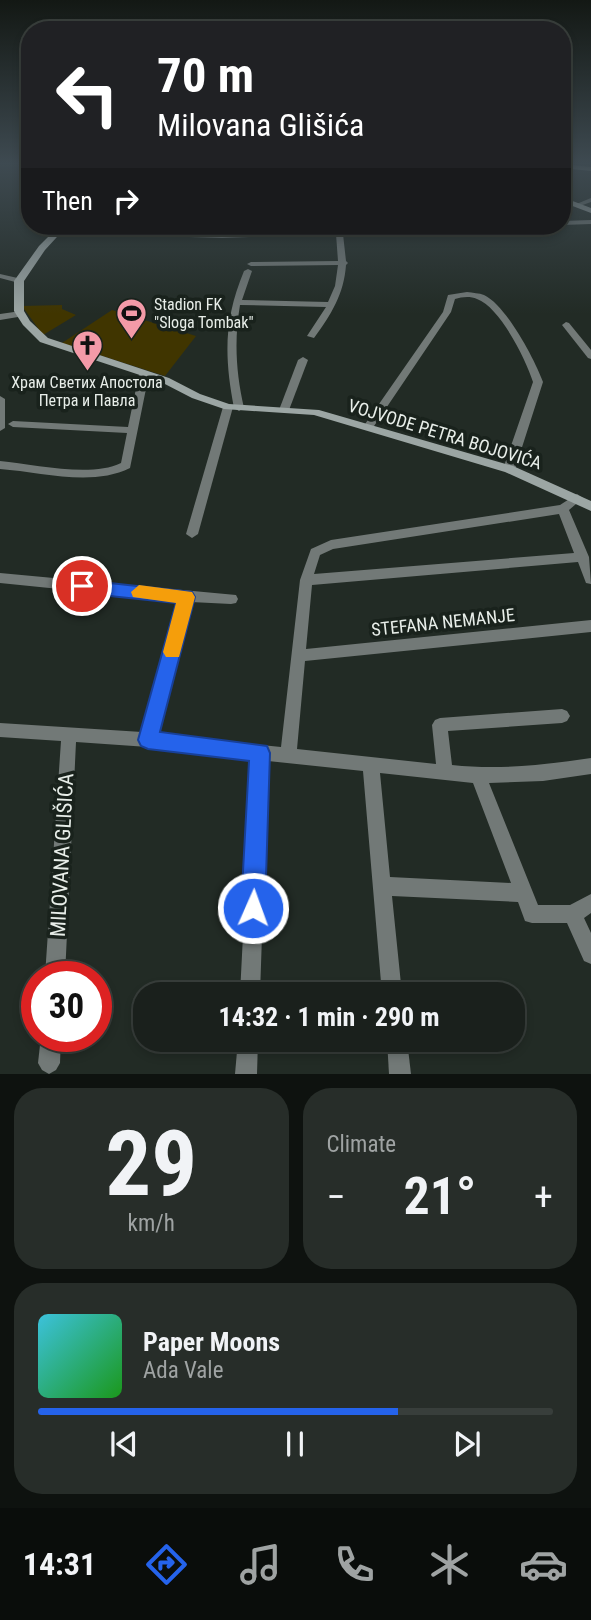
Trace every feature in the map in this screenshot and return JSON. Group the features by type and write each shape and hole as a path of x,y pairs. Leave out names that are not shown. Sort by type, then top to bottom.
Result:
{"street":[{"path":"571,223 591,222"},
{"path":"0,317 21,314 17,304 19,281 36,255 55,235"},
{"path":"202,235 231,235"},
{"path":"312,336 332,305 344,263 340,235"},
{"path":"192,534 233,407 230,350 236,302 249,268 344,263"},
{"path":"0,276 19,281"},
{"path":"368,427 447,312 451,297 478,296 488,301 499,314 529,362 538,382 509,469"},
{"path":"236,302 332,305"},
{"name":"VOJVODE PETRA BOJOVIĆA","path":"21,314 26,323 44,340 233,407 315,412 509,469 591,506"},
{"path":"566,325 591,356"},
{"path":"284,410 303,360"},
{"path":"0,465 111,472 126,465 144,374"},
{"path":"0,399 0,428"},
{"path":"13,424 133,430"},
{"path":"288,756 306,580 315,552 331,545 563,509 577,498"},
{"path":"563,509 591,579"},
{"path":"306,580 583,557"},
{"path":"0,579 231,599"},
{"path":"148,740 186,597"},
{"name":"STEFANA NEMANJE","path":"299,656 591,626"},
{"path":"445,773 440,725 562,716"},
{"path":"0,730 148,740 478,776 591,766"},
{"name":"MILOVANA GLIŠIĆA","path":"56,961 69,734"},
{"path":"250,982 260,753"},
{"path":"371,766 391,982"},
{"path":"478,776 532,914 572,914 591,902"},
{"path":"382,886 523,893"},
{"path":"572,914 591,954"},
{"path":"50,1052 50,1063"},
{"path":"246,1074 247,1052"},
{"path":"398,1052 400,1074"}],"shaded area":[{"path":"62,305 62,309 76,315 43,335 22,306"},
{"name":"Stadion FK \"Sloga Tombak\"","path":"112,310 196,336 165,376 62,343"}],"slow traffic":[{"path":"139,592 186,597 172,652"}],"place":[{"name":"Stadion FK \"Sloga Tombak\"","path":"131,340"},
{"name":"Храм Светих Апостола Петра и Павла","path":"87,372"}],"route":[{"path":"82,586 186,597 148,740 260,753 253,908"}]}
